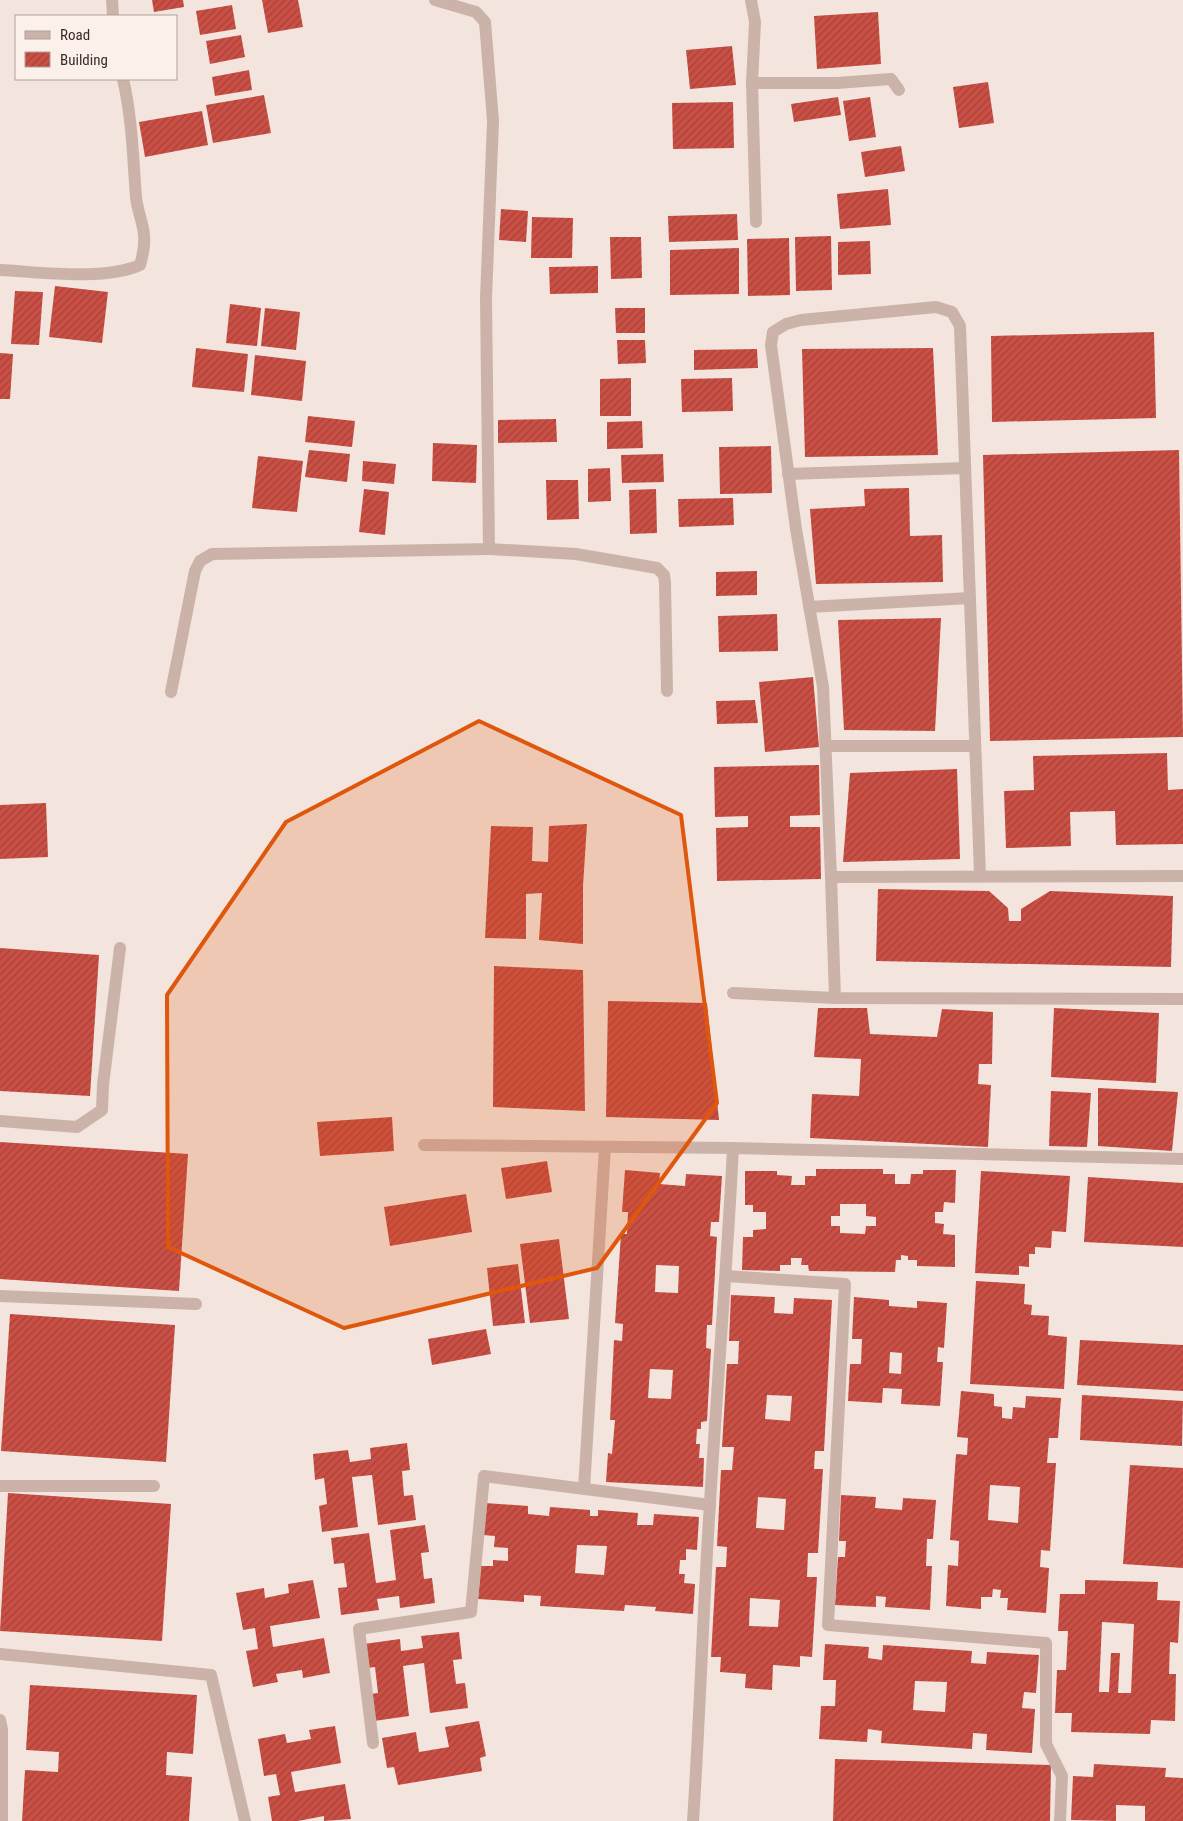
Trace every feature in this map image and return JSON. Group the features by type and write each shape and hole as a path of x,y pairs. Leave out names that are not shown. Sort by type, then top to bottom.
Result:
{"street":[{"path":"112,0 113,15"},
{"path":"435,0 476,12 485,22 493,121 486,298 489,549"},
{"path":"751,0 755,22 752,83 756,222"},
{"path":"752,83 837,83 891,79 899,90"},
{"path":"0,270 88,274 128,271 140,265 144,251 144,234 136,200 135,171 123,80"},
{"path":"835,998 823,687 788,474 771,345 773,332 786,324 801,320 936,307 952,312 960,326 980,875"},
{"path":"788,474 965,468"},
{"path":"172,692 195,571 200,561 212,554 489,549 576,554 657,568 664,575 666,583 667,691"},
{"path":"809,606 970,598"},
{"path":"826,746 975,746"},
{"path":"831,877 980,875 1183,876"},
{"path":"0,1121 76,1127 102,1110 103,1086 120,948"},
{"path":"733,993 835,998 1183,999"},
{"path":"424,1145 733,1148 1183,1159"},
{"path":"584,1489 605,1147"},
{"path":"693,1821 710,1505 733,1148"},
{"path":"726,1276 845,1284 828,1625 1046,1643 1046,1744 1062,1776 1060,1821"},
{"path":"0,1296 196,1304"},
{"path":"373,1744 359,1628 471,1612 484,1476 710,1505"},
{"path":"0,1486 154,1486"},
{"path":"0,1654 211,1675 245,1821"},
{"path":"0,1720 2,1729 2,1821"}],"highlighted area":[{"path":"479,721 681,815 717,1103 597,1268 344,1328 168,1247 167,995 286,822"}],"building":[{"path":"152,0 183,0 184,7 154,12"},
{"path":"262,0 298,0 303,27 268,33"},
{"path":"232,5 236,29 200,35 196,11"},
{"path":"878,12 881,64 817,69 814,16"},
{"path":"241,35 245,57 210,64 206,41"},
{"path":"732,46 736,85 690,89 686,50"},
{"path":"249,70 252,90 215,96 212,77"},
{"path":"988,82 994,123 959,128 953,87"},
{"path":"264,95 271,133 213,143 206,105"},
{"path":"838,97 841,115 794,122 791,104"},
{"path":"870,97 876,137 849,141 843,101"},
{"path":"733,102 734,148 673,149 672,103"},
{"path":"202,111 208,145 145,157 139,122"},
{"path":"901,146 905,171 865,177 861,152"},
{"path":"888,189 891,225 840,229 837,194"},
{"path":"501,209 528,211 526,242 499,240"},
{"path":"737,214 738,240 669,242 668,216"},
{"path":"532,217 573,218 572,258 531,258"},
{"path":"831,236 832,290 796,291 795,237"},
{"path":"610,237 641,237 642,278 611,279"},
{"path":"789,238 790,295 748,296 747,239"},
{"path":"870,241 871,274 838,275 838,242"},
{"path":"739,248 739,294 670,295 670,250"},
{"path":"598,266 598,293 550,294 549,267"},
{"path":"55,286 108,292 102,343 49,337"},
{"path":"15,291 43,292 39,345 11,344"},
{"path":"230,304 261,308 257,346 226,343"},
{"path":"265,308 300,312 296,350 261,346"},
{"path":"615,308 645,308 645,333 616,333"},
{"path":"1154,332 1156,418 992,422 991,336"},
{"path":"617,340 645,340 646,363 618,364"},
{"path":"196,348 248,354 244,392 192,387"},
{"path":"933,348 938,455 805,457 802,349"},
{"path":"757,349 758,368 694,370 694,350"},
{"path":"0,353 13,354 10,399 0,399"},
{"path":"255,355 306,361 302,401 251,395"},
{"path":"631,378 631,416 600,416 600,379"},
{"path":"732,378 733,411 682,412 681,379"},
{"path":"308,416 355,421 352,447 305,442"},
{"path":"556,419 557,442 498,443 498,420"},
{"path":"642,421 643,448 607,449 607,422"},
{"path":"433,443 477,445 476,483 432,481"},
{"path":"771,446 772,493 720,494 719,447"},
{"path":"309,450 350,454 347,482 305,477"},
{"path":"1179,450 1183,737 990,741 983,455"},
{"path":"663,454 664,482 622,483 621,455"},
{"path":"258,456 303,461 297,512 252,508"},
{"path":"363,461 396,464 394,484 362,481"},
{"path":"610,468 611,501 588,502 588,469"},
{"path":"546,480 578,480 579,519 547,520"},
{"path":"909,488 910,536 942,535 943,582 816,584 810,509 865,506 864,489"},
{"path":"364,489 389,492 385,535 359,532"},
{"path":"656,489 657,533 630,534 629,490"},
{"path":"733,498 734,525 679,527 678,499"},
{"path":"757,571 757,595 716,596 716,572"},
{"path":"777,614 778,651 719,652 718,616"},
{"path":"941,618 935,731 844,730 838,620"},
{"path":"813,677 819,747 765,752 759,682"},
{"path":"755,700 758,723 717,724 716,701"},
{"path":"1167,753 1168,790 1183,789 1183,844 1116,845 1115,811 1070,812 1071,846 1006,848 1004,791 1034,790 1033,756"},
{"path":"819,765 820,815 790,816 790,827 820,827 821,879 717,881 716,828 748,827 748,816 715,817 714,767"},
{"path":"957,769 960,859 843,862 850,773"},
{"path":"46,803 48,857 0,859 0,805"},
{"path":"587,824 583,886 583,944 539,940 542,893 526,894 526,939 485,938 491,826 533,827 532,861 548,862 549,826"},
{"path":"878,889 989,891 1008,908 1009,921 1021,921 1021,909 1050,891 1173,896 1171,967 876,961"},
{"path":"0,948 99,955 90,1096 0,1091"},
{"path":"494,966 583,970 585,1111 493,1107"},
{"path":"608,1001 707,1003 719,1120 606,1117"},
{"path":"818,1008 867,1008 870,1034 937,1037 942,1009 993,1012 992,1064 979,1064 978,1084 991,1085 988,1147 810,1138 812,1094 859,1096 861,1059 814,1057"},
{"path":"1054,1008 1159,1013 1156,1083 1051,1077"},
{"path":"1098,1088 1178,1092 1172,1151 1098,1146"},
{"path":"1051,1091 1091,1093 1087,1147 1049,1146"},
{"path":"392,1117 394,1151 320,1156 317,1122"},
{"path":"0,1142 188,1154 179,1291 0,1279"},
{"path":"547,1161 552,1192 506,1199 501,1168"},
{"path":"816,1169 883,1169 883,1174 895,1174 895,1184 910,1184 911,1174 923,1174 923,1170 956,1170 955,1203 944,1202 943,1212 935,1212 935,1223 944,1224 943,1234 955,1235 955,1267 917,1266 917,1260 908,1260 908,1256 901,1255 901,1260 896,1260 895,1272 809,1271 808,1265 801,1265 802,1258 791,1258 791,1265 780,1265 780,1271 742,1270 743,1237 753,1237 753,1230 766,1229 766,1212 753,1212 753,1205 745,1205 745,1171 777,1171 777,1175 792,1176 791,1185 805,1185 805,1176 816,1176","holes":["840,1204 866,1204 866,1216 876,1217 876,1226 866,1226 865,1234 840,1233 840,1226 831,1226 831,1216 840,1216"]},
{"path":"625,1170 660,1173 659,1184 685,1186 686,1174 722,1176 719,1222 711,1222 710,1236 717,1237 712,1325 707,1325 706,1348 711,1349 707,1421 701,1422 701,1429 697,1429 696,1444 700,1444 699,1458 704,1458 703,1487 606,1482 608,1453 612,1454 615,1420 610,1420 614,1340 622,1341 623,1324 615,1323 621,1234 627,1234 628,1212 622,1212","holes":["656,1265 679,1266 678,1293 655,1292","650,1369 673,1370 671,1399 648,1398"]},
{"path":"981,1171 1070,1176 1066,1232 1052,1231 1051,1248 1035,1247 1035,1254 1029,1254 1029,1267 1019,1266 1019,1275 975,1273"},
{"path":"1088,1177 1183,1183 1183,1247 1084,1242"},
{"path":"466,1194 472,1232 390,1246 384,1207"},
{"path":"559,1239 569,1319 530,1323 520,1244"},
{"path":"518,1264 525,1323 493,1326 487,1268"},
{"path":"976,1281 1025,1284 1024,1304 1032,1305 1031,1315 1049,1316 1048,1335 1067,1337 1064,1389 970,1384"},
{"path":"731,1295 775,1297 774,1313 793,1314 794,1298 832,1300 824,1451 815,1451 814,1469 823,1469 818,1553 808,1553 807,1577 817,1577 812,1657 800,1656 800,1667 773,1665 772,1690 745,1688 746,1674 720,1672 721,1657 711,1657 716,1567 726,1567 727,1547 717,1546 721,1470 732,1470 734,1447 722,1447 727,1364 738,1364 739,1341 729,1341","holes":["767,1395 792,1396 790,1421 765,1419","758,1497 786,1499 784,1530 756,1528","750,1598 780,1600 778,1627 749,1626"]},
{"path":"854,1297 889,1300 889,1306 917,1308 917,1301 947,1303 944,1348 938,1347 937,1362 943,1362 940,1406 901,1404 902,1389 883,1388 882,1403 848,1401 850,1364 861,1364 862,1339 852,1339","holes":["890,1352 902,1353 901,1374 889,1373"]},
{"path":"10,1314 175,1325 166,1462 1,1451"},
{"path":"486,1329 491,1354 432,1365 428,1339"},
{"path":"1080,1340 1183,1345 1183,1391 1077,1385"},
{"path":"961,1391 994,1394 994,1406 1002,1407 1002,1418 1012,1419 1013,1407 1025,1408 1026,1396 1061,1398 1058,1438 1049,1438 1047,1463 1056,1463 1050,1551 1041,1550 1040,1567 1049,1568 1046,1613 1007,1610 1008,1598 1000,1598 1001,1590 993,1589 992,1597 981,1597 981,1609 946,1606 948,1565 958,1566 959,1541 950,1540 956,1454 967,1455 968,1438 957,1437","holes":["990,1485 1020,1487 1018,1523 988,1520"]},
{"path":"1082,1395 1183,1401 1182,1446 1080,1440"},
{"path":"407,1443 410,1470 402,1471 404,1496 413,1495 416,1520 378,1525 372,1475 352,1477 358,1527 322,1532 319,1506 327,1504 324,1478 315,1480 313,1454 348,1450 350,1462 371,1459 370,1448"},
{"path":"1130,1465 1183,1468 1183,1568 1123,1564"},
{"path":"8,1493 171,1504 162,1641 0,1631"},
{"path":"841,1495 876,1497 875,1508 902,1510 903,1498 936,1500 933,1539 927,1539 926,1566 932,1566 930,1610 885,1607 886,1597 876,1596 876,1607 835,1605 838,1557 845,1557 846,1541 839,1541"},
{"path":"485,1503 528,1506 528,1514 549,1516 550,1507 590,1510 590,1516 598,1516 598,1510 638,1513 637,1525 653,1525 654,1514 699,1517 697,1550 686,1549 686,1560 680,1560 679,1574 685,1574 684,1583 695,1584 693,1614 655,1611 656,1607 625,1605 624,1611 540,1606 541,1596 524,1595 524,1602 478,1599 481,1566 493,1566 493,1560 508,1561 508,1548 494,1547 495,1536 483,1535","holes":["577,1545 607,1546 604,1575 575,1573"]},
{"path":"425,1525 429,1552 421,1553 424,1579 432,1578 435,1603 400,1608 399,1596 377,1599 379,1610 341,1615 338,1588 347,1587 344,1563 334,1564 331,1538 369,1533 376,1583 396,1580 390,1530"},
{"path":"313,1580 320,1618 270,1626 273,1647 324,1638 330,1673 303,1678 302,1670 276,1674 278,1682 253,1687 246,1651 258,1649 255,1628 243,1630 236,1593 264,1588 265,1598 289,1593 288,1584"},
{"path":"1085,1580 1158,1582 1157,1600 1180,1601 1178,1643 1170,1642 1169,1674 1176,1674 1175,1721 1151,1720 1150,1734 1071,1732 1072,1713 1055,1713 1057,1670 1066,1670 1068,1631 1058,1631 1060,1594 1085,1594","holes":["1102,1622 1134,1624 1131,1693 1118,1693 1120,1653 1111,1653 1109,1692 1099,1692"]},
{"path":"459,1632 462,1659 453,1660 456,1684 465,1683 468,1708 430,1713 424,1663 403,1666 409,1716 374,1721 370,1694 378,1693 375,1667 367,1668 364,1644 400,1639 401,1651 423,1648 421,1636"},
{"path":"825,1644 869,1647 868,1658 882,1660 883,1645 972,1651 971,1663 986,1664 987,1652 1039,1655 1036,1693 1024,1692 1022,1708 1035,1709 1032,1753 986,1750 987,1734 973,1733 972,1749 881,1743 882,1731 868,1729 867,1742 819,1739 821,1706 835,1706 836,1680 823,1680","holes":["915,1681 947,1682 945,1712 913,1710"]},
{"path":"30,1685 197,1695 193,1754 167,1752 166,1775 192,1777 189,1821 22,1821 25,1770 58,1772 59,1752 26,1750"},
{"path":"479,1721 486,1756 480,1758 482,1771 398,1785 394,1767 387,1768 382,1738 416,1732 419,1752 449,1747 445,1727"},
{"path":"335,1726 341,1763 291,1772 295,1792 345,1784 351,1819 324,1821 324,1816 298,1821 272,1821 268,1797 280,1795 276,1774 264,1776 258,1739 285,1734 287,1743 311,1739 309,1730"},
{"path":"835,1759 1051,1765 1050,1821 833,1821"},
{"path":"1094,1764 1166,1768 1165,1777 1183,1778 1183,1821 1145,1821 1145,1806 1116,1805 1116,1821 1071,1820 1073,1776 1093,1777"}]}
